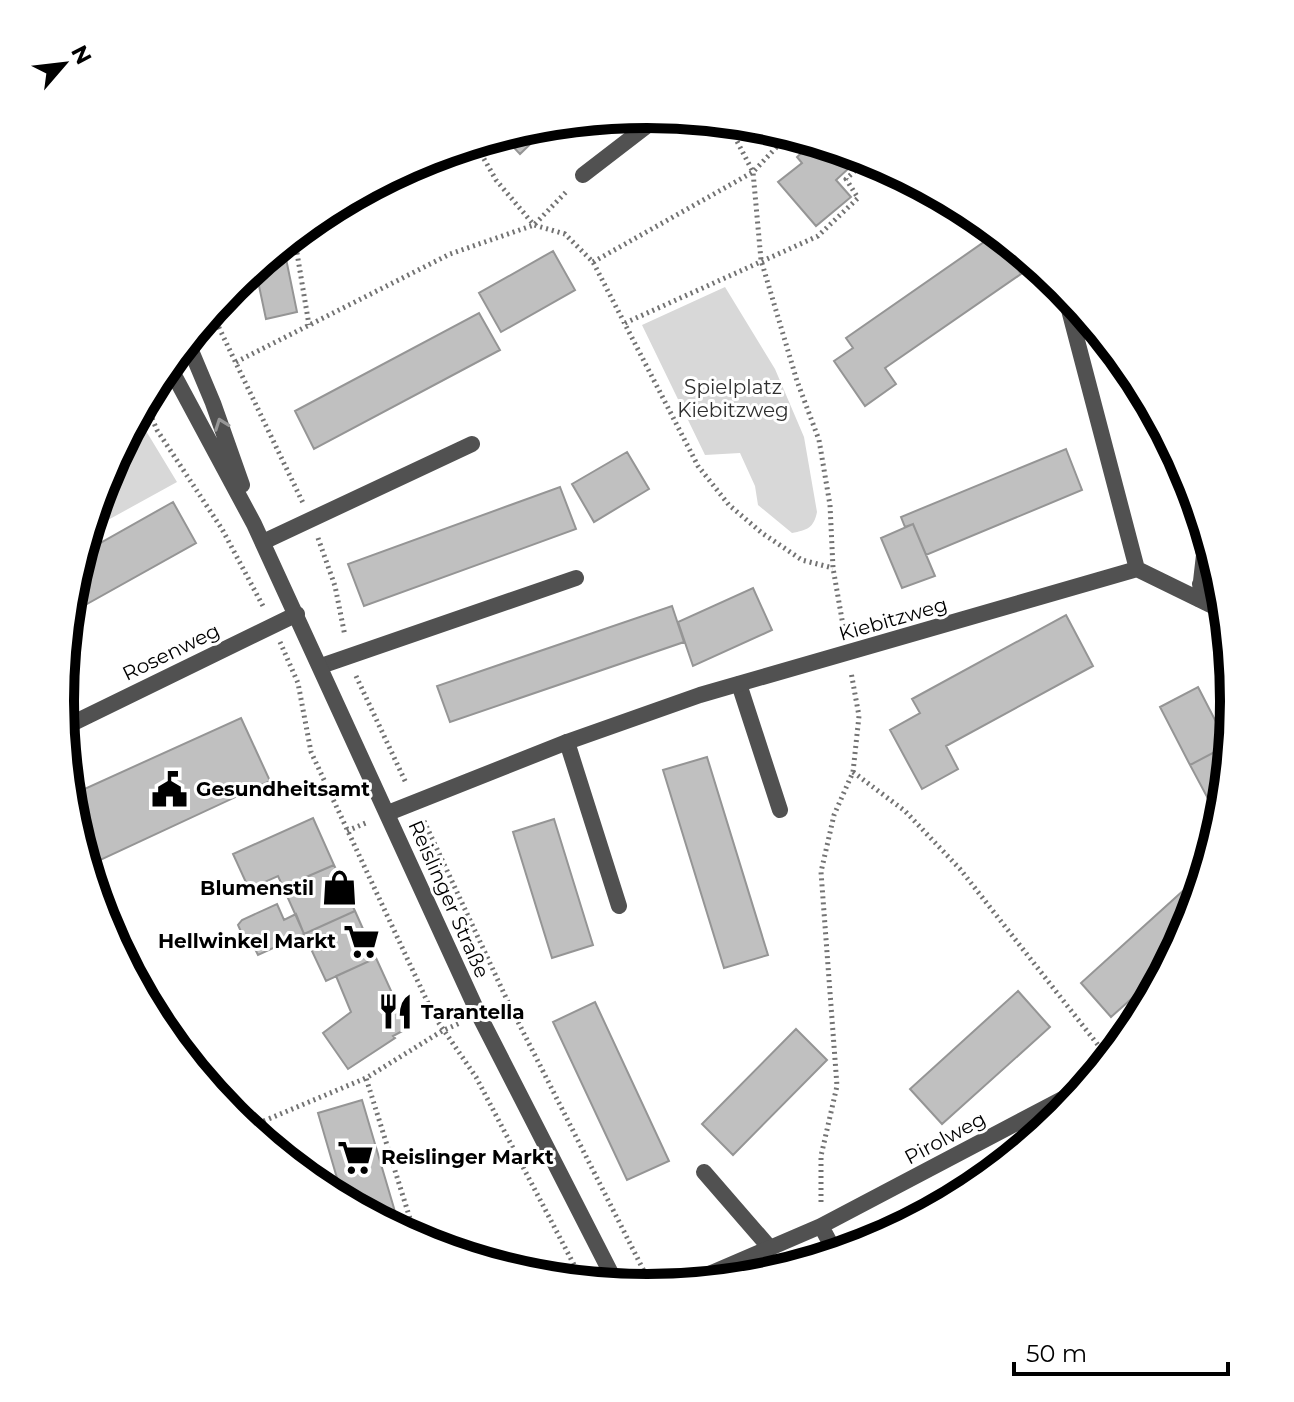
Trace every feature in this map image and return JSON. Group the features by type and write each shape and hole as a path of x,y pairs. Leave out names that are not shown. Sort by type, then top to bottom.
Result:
{"street":[{"path":"583,175 644,128"},
{"path":"1070,315 1137,569 1200,591 1211,600"},
{"name":"Reislinger Straße","path":"192,352 218,416 254,524"},
{"name":"Reislinger Straße","path":"175,377 263,542 503,1065 611,1273"},
{"path":"263,542 472,444"},
{"path":"1200,591 1203,565"},
{"name":"Kiebitzweg","path":"388,813 567,742 700,695 1137,569"},
{"path":"321,666 576,578"},
{"path":"1200,591 1208,584"},
{"name":"Rosenweg","path":"75,722 297,614"},
{"path":"739,684 780,810"},
{"path":"567,742 619,906"},
{"name":"Pirolweg","path":"721,1269 821,1226 1055,1103"},
{"path":"704,1172 770,1248"},
{"path":"821,1226 831,1244"}],"path":[{"path":"593,262 753,172 734,135"},
{"path":"481,153 496,180 534,225 565,234 593,262 698,466 729,505 762,533 802,560 833,568"},
{"path":"625,323 818,236 858,198 846,179 857,169"},
{"path":"236,362 450,254 534,225 583,175"},
{"path":"296,248 309,326"},
{"path":"150,415 222,529 272,625 298,683 311,752 442,1031 476,1077 576,1269"},
{"path":"853,772 905,811 960,869 1102,1050"},
{"path":"259,1123 366,1078 442,1031"},
{"path":"366,1078 411,1223"}],"green space":[{"name":"Spielplatz Kiebitzweg","path":"725,287 775,369 804,437 817,512 812,525 802,531 792,533 758,505 755,486 740,453 705,455 642,325"},
{"path":"144,427 177,482 102,523"}],"building":[{"path":"536,139 520,154 511,145"},
{"path":"804,150 851,166 836,180 851,197 816,226 778,182 802,163 797,157"},
{"path":"987,240 1009,257 1021,274 885,368 896,384 865,406 834,361 853,348 846,338"},
{"path":"553,251 575,290 501,332 479,293"},
{"path":"286,256 297,312 266,319 258,281"},
{"path":"479,313 500,350 314,449 295,411"},
{"path":"1066,449 1082,490 926,555 913,524 905,527 901,517"},
{"path":"627,452 649,489 594,522 572,484"},
{"path":"560,487 576,529 364,606 348,564"},
{"path":"173,502 196,543 82,607 96,545"},
{"path":"913,524 935,576 902,588 881,538"},
{"path":"753,588 772,630 693,666 678,622"},
{"path":"672,606 684,642 450,722 437,686"},
{"path":"1066,615 1093,666 946,746 958,769 922,789 890,730 920,713 912,699"},
{"path":"1198,687 1219,728 1218,750 1190,765 1160,707"},
{"name":"Gesundheitsamt","path":"241,718 270,781 97,861 81,790"},
{"path":"1218,750 1211,803 1190,765"},
{"path":"707,757 768,955 724,968 663,770"},
{"path":"313,818 334,865 283,887 278,876 249,889 233,854"},
{"path":"554,819 593,945 552,958 513,832"},
{"path":"334,865 355,911 304,934 283,887"},
{"path":"1190,884 1161,954 1142,989 1111,1017 1081,983"},
{"path":"277,904 284,920 296,914 304,934 258,955 253,945 248,948 238,925 242,920"},
{"path":"355,911 376,958 326,981 304,934"},
{"path":"376,958 408,1028 348,1069 323,1033 351,1012 336,976"},
{"path":"1018,991 1050,1027 942,1124 910,1089"},
{"path":"595,1002 669,1161 627,1180 553,1022"},
{"path":"796,1029 827,1060 733,1155 702,1124"},
{"name":"Reislinger Markt","path":"362,1100 396,1216 338,1183 318,1113"}],"place":[{"name":"Gesundheitsamt","path":"170,789"},
{"name":"Blumenstil","path":"340,888"},
{"name":"Hellwinkel Markt","path":"362,941"},
{"name":"Tarantella","path":"395,1012"},
{"name":"Reislinger Markt","path":"355,1157"}]}
